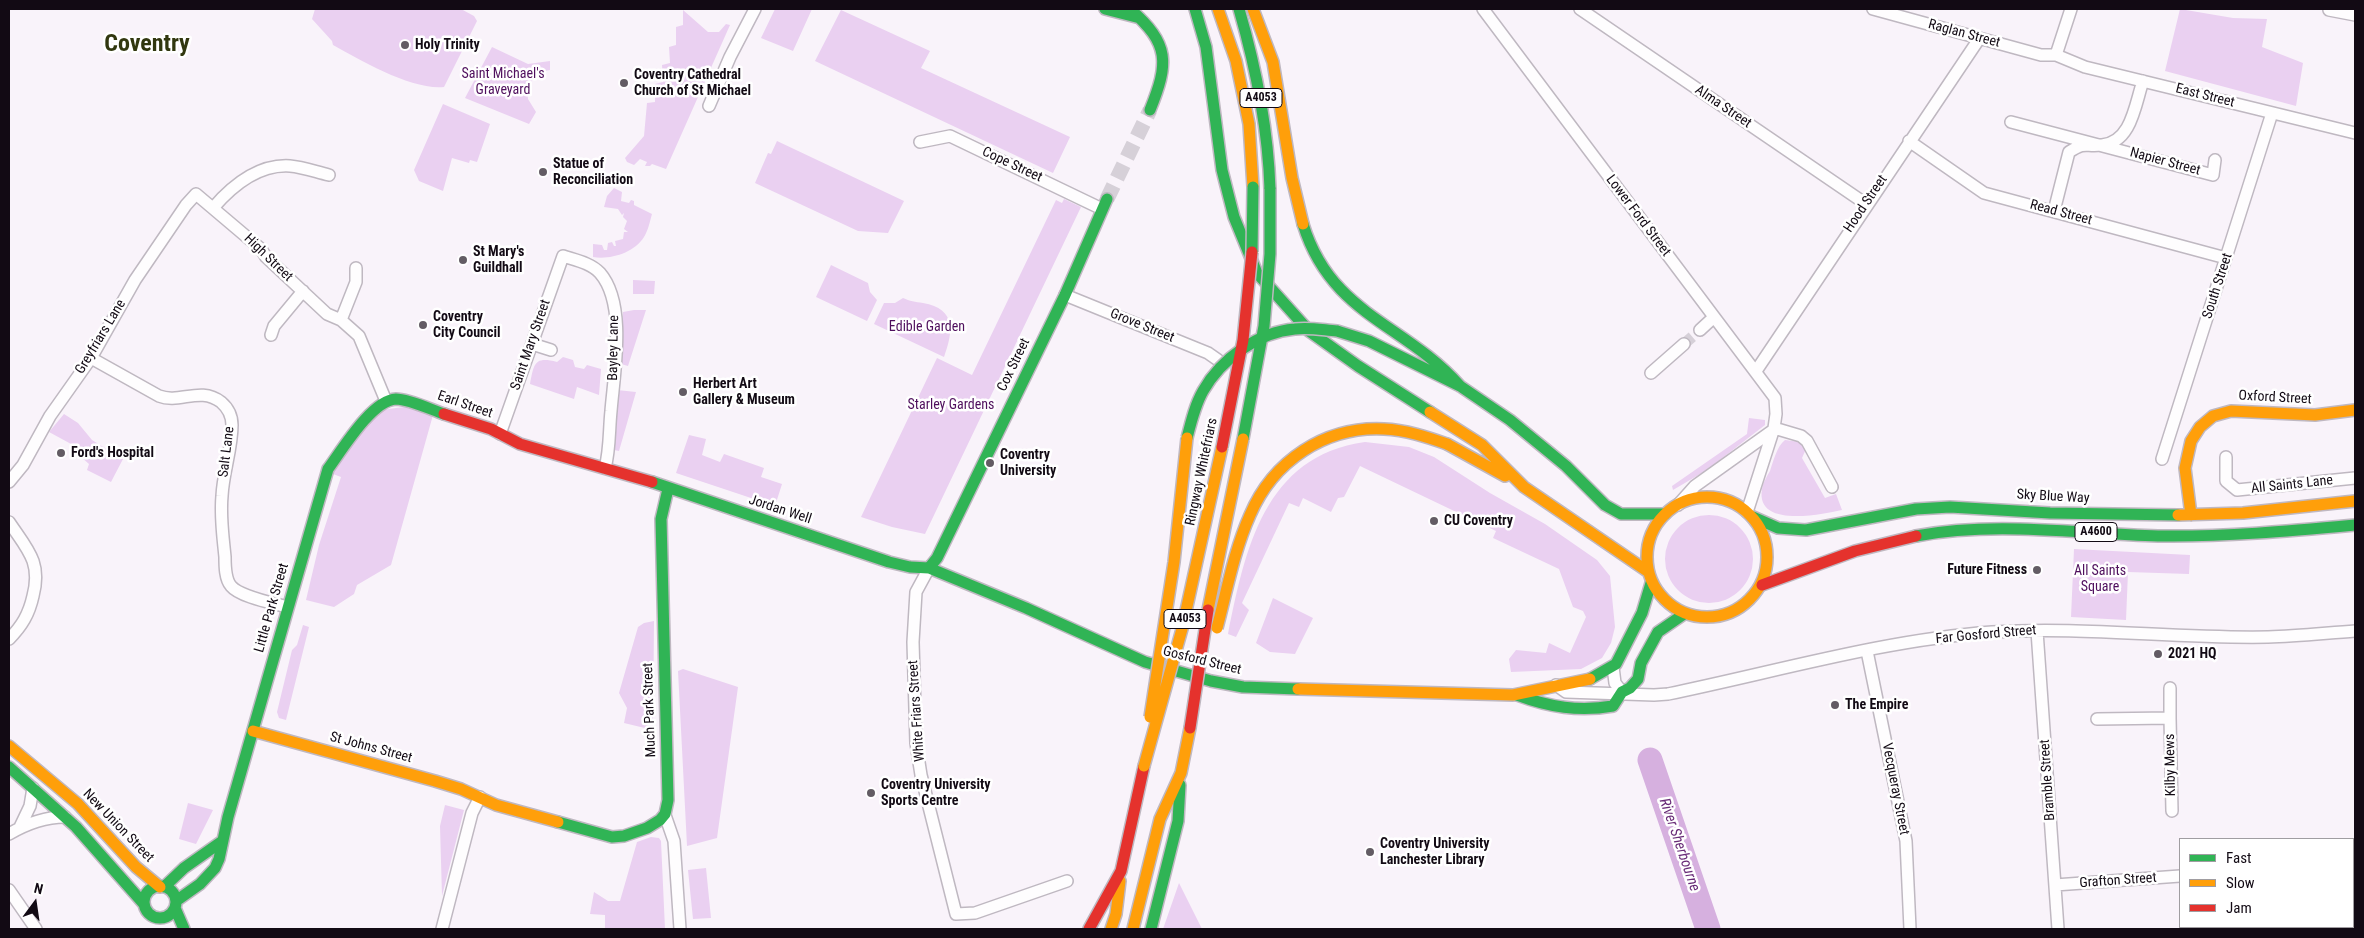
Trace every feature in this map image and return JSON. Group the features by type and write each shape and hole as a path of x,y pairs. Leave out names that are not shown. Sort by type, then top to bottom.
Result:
{"main road":[{"path":"1105,9 1114,13 1142,18"},
{"path":"1130,9 1142,18 1159,37 1164,54 1163,73 1150,110"},
{"path":"1142,18 1151,9"},
{"path":"1195,9 1206,47 1224,180 1234,217 1257,273 1309,331 1358,366 1482,445 1524,487"},
{"name":"Ringway Whitefriars","path":"1089,929 1121,871 1144,766 1167,692 1232,405 1252,266 1254,199 1249,124 1236,61 1218,9"},
{"name":"A4053","path":"1133,929 1160,819 1181,773 1213,581 1264,326 1270,254 1270,163 1259,84 1239,9"},
{"path":"1253,9 1273,60 1297,203 1303,228 1313,251 1333,283 1376,320 1433,358 1460,386"},
{"name":"Cox Street","path":"929,568 937,558 1065,295 1105,204"},
{"path":"1144,766 1156,666 1169,598 1177,538 1181,473 1188,428 1197,399 1209,378 1227,360 1255,340 1293,329 1337,331 1368,341 1460,386 1510,420 1566,466 1605,505 1621,514 1665,514"},
{"name":"Earl Street","path":"386,402 398,399 412,402 500,434 520,444 622,473"},
{"name":"Little Park Street","path":"175,905 189,894 212,870 221,853 221,842 328,469 355,432 386,402"},
{"name":"Oxford Street","path":"2191,515 2185,468 2191,441 2200,427 2213,416 2231,411 2315,415 2355,410"},
{"path":"1190,728 1230,578 1250,514 1264,490 1279,470 1296,454 1316,442 1339,432 1382,428 1412,433 1447,444 1524,487 1647,571"},
{"name":"Jordan Well","path":"622,473 668,490 890,562 910,567 929,568"},
{"name":"Much Park Street","path":"665,815 668,800 661,519 668,490"},
{"name":"A4600","path":"1703,498 1721,499 1738,506 1750,514 1764,532 1769,549 1768,570 1762,585 1739,608 1723,614 1697,617 1684,614 1672,606 1651,583 1647,571 1650,540 1655,527 1665,514 1678,505 1703,498"},
{"name":"Sky Blue Way","path":"1750,514 1778,528 1806,530 1916,509 1941,508 2050,513 2191,515 2243,513 2355,501"},
{"path":"2191,515 2200,524 2207,527 2286,522 2322,528"},
{"name":"A4600","path":"1762,585 1846,552 1872,545 1952,531 2033,529 2175,536 2228,535 2355,525"},
{"name":"Gosford Street","path":"929,568 1026,608 1145,662 1219,683 1274,690 1342,688 1517,695 1556,685 1592,679 1613,667 1620,658 1642,613 1651,583"},
{"name":"Gosford Street","path":"1517,695 1549,706 1591,710 1613,706 1622,692 1630,688 1638,679 1641,663 1658,632 1662,627 1684,614"},
{"name":"St Johns Street","path":"253,731 435,781 480,797 496,805 619,838 636,832 665,815"},
{"name":"New Union Street","path":"9,746 84,810 136,867 162,887"},
{"path":"9,767 65,817 147,909 156,929"},
{"path":"1151,929 1178,821 1181,773"},
{"path":"147,909 148,892 162,887 184,868 221,842"},
{"path":"1111,929 1116,914 1121,871"},
{"path":"162,887 172,892 184,929"},
{"path":"147,909 163,918 171,914 175,905"}],"street":[{"path":"709,106 730,57 755,9"},
{"name":"Lower Ford Street","path":"1483,9 1713,318 1756,371 1775,398 1776,414 1773,430 1750,514"},
{"name":"Alma Street","path":"1580,9 1866,204"},
{"name":"Raglan Street","path":"1873,9 2041,55 2056,55"},
{"path":"2056,55 2071,9"},
{"path":"2329,10 2350,12"},
{"name":"Hood Street","path":"1756,371 1866,204 1979,39"},
{"name":"East Street","path":"2056,55 2086,67 2355,133"},
{"name":"Napier Street","path":"2054,211 2069,152 2082,144 2102,145 2120,138 2130,124 2143,81"},
{"name":"South Street","path":"2162,458 2272,113"},
{"name":"Napier Street","path":"2011,122 2212,175 2215,160"},
{"name":"Cope Street","path":"920,142 950,136 1105,204"},
{"name":"Read Street","path":"1909,141 1984,193 2226,258"},
{"path":"213,208 238,184 260,172 292,166 329,175"},
{"name":"High Street","path":"196,194 261,249 266,257 327,314 341,320"},
{"name":"Greyfriars Lane","path":"9,482 23,465 50,416 91,358 135,280 186,205 196,194"},
{"name":"Saint Mary Street","path":"500,434 562,256"},
{"name":"Bayley Lane","path":"562,256 594,268 606,281 613,300 616,332 615,364 605,468"},
{"path":"356,268 356,282 341,320 363,341 386,402"},
{"path":"271,335 274,326 303,291"},
{"name":"Grove Street","path":"1065,295 1208,353 1218,360"},
{"path":"1700,330 1713,318"},
{"path":"532,344 551,350"},
{"path":"1651,373 1684,344"},
{"name":"Salt Lane","path":"91,358 159,396 171,399 195,394 206,395 222,403 228,410 232,425 220,519 226,576 230,585 238,592 287,607"},
{"path":"1678,505 1695,486 1773,430 1802,436 1807,440 1832,487"},
{"name":"All Saints Lane","path":"2226,457 2226,481 2237,490 2355,478"},
{"path":"9,522 30,554 38,579 31,606 24,623 9,639"},
{"name":"White Friars Street","path":"929,568 916,592 913,642 916,743 921,775 956,914 981,911 1068,881"},
{"name":"Far Gosford Street","path":"1622,692 1654,696 1668,694 1867,651 1969,634 2037,631 2268,637 2355,631"},
{"name":"Bramble Street","path":"2037,631 2058,929"},
{"name":"Vecqueray Street","path":"1867,651 1906,841 1910,929"},
{"path":"1613,667 1615,683 1622,692"},
{"path":"1556,685 1566,692 1622,692"},
{"name":"Kilby Mews","path":"2170,688 2172,811"},
{"name":"Kilby Mews","path":"2097,719 2170,718"},
{"path":"20,827 30,806 33,788"},
{"path":"442,929 472,813 480,797"},
{"name":"Much Park Street","path":"665,815 674,840 680,929"},
{"path":"9,834 20,827 52,817 65,817"},
{"name":"Grafton Street","path":"2055,885 2179,876"},
{"path":"9,890 36,929"}],"green space":[{"name":"Holy Trinity","path":"315,9 461,9 474,16 477,21 444,87 431,87 387,73 333,45 332,41 312,19"},
{"path":"775,9 812,9 793,51 761,38"},
{"path":"2180,9 2233,18 2267,19 2262,47 2303,63 2296,106 2165,71"},
{"path":"683,10 708,32 719,32 726,24 730,25 666,169 652,164 645,166 647,162 640,159 634,165 627,162 625,158 644,136 647,103 655,102 655,84 663,82 662,65 670,63 669,47 676,45 676,27 683,25"},
{"path":"841,10 930,51 921,68 1070,137 1053,173 815,61"},
{"name":"Saint Michael's Graveyard","path":"492,47 528,64 550,61 550,70 540,73 530,84 528,99 536,112 529,124 465,98"},
{"path":"443,104 490,124 477,162 470,160 469,163 452,158 443,191 419,181 414,170"},
{"path":"777,141 904,201 888,233 858,231 755,183 768,153 771,154"},
{"path":"614,188 622,192 621,201 629,203 631,200 634,201 634,205 652,214 649,226 640,243 628,251 614,256 593,257 593,244 602,245 604,250 607,250 608,243 612,242 616,246 615,241 623,239 624,232 628,232 624,229 627,221 623,217 624,213 622,215 618,209 604,207 607,196"},
{"name":"Starley Gardens","path":"1064,199 1081,207 925,534 892,527 861,517 937,358 972,375 1056,200 1062,203"},
{"path":"831,265 868,283 870,292 877,300 867,321 816,297"},
{"path":"633,280 655,281 654,294 633,294"},
{"name":"Edible Garden","path":"903,298 934,306 942,310 947,316 950,323 950,331 944,357 874,324 884,303 895,303"},
{"path":"646,310 628,366 621,364 623,312"},
{"path":"563,357 573,360 575,367 584,369 587,365 601,369 599,395 577,387 574,399 530,384 536,363 544,360 557,362"},
{"path":"617,390 636,392 619,451 614,450"},
{"path":"405,407 433,415 391,565 357,585 354,594 334,607 306,600 319,545 341,477 333,474 356,439 379,414 387,409"},
{"path":"64,414 78,423 92,440 123,459 111,482 87,470 89,464 81,457 84,451 49,432"},
{"path":"1749,418 1765,420 1765,425 1707,470 1673,490 1672,486 1747,434"},
{"path":"689,435 706,439 702,455 720,462 724,454 764,468 761,477 782,484 775,506 676,473"},
{"path":"1785,440 1801,442 1806,449 1802,458 1825,498 1836,494 1842,510 1806,516 1792,516 1769,510 1763,502 1762,489 1778,450"},
{"path":"1365,442 1409,447 1434,457 1490,493 1545,524 1597,560 1610,576 1615,627 1611,643 1602,658 1581,669 1511,672 1509,659 1516,650 1546,653 1549,643 1570,653 1586,617 1583,611 1573,607 1559,569 1493,538 1496,531 1360,466 1344,497 1338,498 1331,512 1303,498 1299,507 1289,503 1242,603 1249,610 1236,637 1228,634 1242,571 1252,540 1265,512 1282,487 1303,466 1331,451"},
{"path":"1709,515 1726,519 1740,528 1749,542 1753,559 1749,576 1740,590 1726,599 1709,603 1692,599 1678,590 1669,576 1665,559 1669,542 1678,528 1692,519"},
{"name":"All Saints Square","path":"2074,549 2190,555 2189,574 2128,572 2126,620 2071,617"},
{"path":"1273,598 1313,618 1295,654 1270,652 1256,643"},
{"path":"654,621 653,730 624,723 627,708 619,693 638,627 644,623"},
{"path":"303,625 309,627 286,720 279,718 277,712 292,650 297,645"},
{"path":"683,669 738,687 717,838 687,846 678,671"},
{"path":"188,803 213,810 196,844 179,839"},
{"path":"445,805 464,810 442,896 440,826"},
{"path":"651,837 659,838 661,841 665,929 605,929 605,915 590,914 594,892 608,901 620,901 637,842"},
{"path":"706,868 711,918 693,919 688,870"},
{"path":"1179,883 1202,929 1163,929"}],"waterway":[{"name":"River Sherbourne","path":"1650,760 1708,929"}],"tunnel":[{"path":"1107,199 1150,110"},
{"path":"1684,344 1700,330"}],"traffic: fast":[{"path":"1105,9 1140,18"},
{"path":"1130,9 1153,33 1162,55 1161,79 1150,110"},
{"path":"1195,9 1206,47 1222,170 1234,217 1257,273 1309,331 1358,366 1430,412"},
{"path":"1239,9 1251,53 1264,120 1270,189"},
{"path":"1252,252 1253,187"},
{"path":"1243,439 1264,326 1270,254 1270,189"},
{"path":"929,568 937,558 1065,295 1107,199"},
{"path":"1303,224 1315,255 1331,279 1350,299 1416,347 1460,386"},
{"path":"1187,438 1195,408 1203,391 1220,368 1242,349 1254,341 1281,331 1306,328 1337,331"},
{"path":"1337,331 1369,341 1460,386 1510,420 1566,466 1605,505 1621,514 1665,514"},
{"path":"176,901 200,884 215,868 219,859 228,817 328,469 358,427 377,408 387,402 396,399 407,401 444,414"},
{"path":"652,482 889,562 910,567 929,568 1026,608 1145,662 1211,681 1243,687 1298,689"},
{"path":"558,822 612,837 624,836 647,828 660,820 665,814 668,800 661,519 668,489"},
{"path":"1753,517 1778,528 1806,530 1916,509 1950,507 2050,513 2178,515"},
{"path":"1916,536 1977,529 2207,536 2355,525"},
{"path":"1590,679 1616,664 1642,613 1651,583"},
{"path":"1517,695 1541,703 1564,707 1600,708 1613,706 1622,692 1630,688 1638,679 1641,663 1658,632 1684,614"},
{"path":"9,767 76,827 144,904"},
{"path":"1151,929 1178,821 1180,785"},
{"path":"164,887 184,868 221,842"},
{"path":"160,886 166,887 171,891 175,896 176,902 175,908 171,913 166,917 160,918 154,917 149,913 145,908 144,902 145,896 149,891 154,887 160,886"},
{"path":"175,908 184,929"}],"traffic: slow":[{"path":"1218,9 1236,61 1249,124 1253,187"},
{"path":"1253,9 1273,62 1292,178 1303,224"},
{"path":"2191,515 2185,468 2191,441 2200,427 2213,416 2231,411 2315,415 2355,410"},
{"path":"1430,412 1482,445 1524,487 1647,571"},
{"path":"1217,628 1244,529 1260,496 1272,478 1287,463 1322,441 1341,434 1362,430 1384,429 1400,431 1424,436 1447,444"},
{"path":"1150,717 1174,562 1187,438"},
{"path":"1208,610 1243,439"},
{"path":"1447,444 1505,476"},
{"path":"1144,766 1182,629 1222,447"},
{"path":"1707,497 1730,501 1750,514 1763,534 1767,557 1763,580 1750,600 1730,613 1707,617 1684,613 1664,600 1651,580 1647,557 1651,534 1664,514 1684,501 1707,497"},
{"path":"2178,515 2243,513 2355,501"},
{"path":"1298,689 1513,695 1590,679"},
{"path":"1133,929 1160,819 1181,773 1190,728"},
{"path":"253,731 435,781 461,789 496,805 558,822"},
{"path":"9,746 78,804 136,867 160,887"},
{"path":"1111,929 1116,914 1120,881"}],"traffic: jam":[{"path":"1222,447 1243,340 1252,252"},
{"path":"444,414 491,429 520,444 652,482"},
{"path":"1762,585 1855,551 1916,536"},
{"path":"1190,728 1208,610"},
{"path":"1089,929 1121,871 1144,766"}],"place":[{"name":"Holy Trinity","path":"405,45"},
{"name":"Coventry Cathedral Church of St Michael","path":"624,83"},
{"name":"Statue of Reconciliation","path":"543,172"},
{"name":"St Mary's Guildhall","path":"463,260"},
{"name":"Coventry City Council","path":"423,325"},
{"name":"Herbert Art Gallery & Museum","path":"683,392"},
{"name":"Ford's Hospital","path":"61,453"},
{"name":"Coventry University","path":"990,463"},
{"name":"CU Coventry","path":"1434,521"},
{"name":"Future Fitness","path":"2037,570"},
{"name":"2021 HQ","path":"2158,654"},
{"name":"The Empire","path":"1835,705"},
{"name":"Coventry University Sports Centre","path":"871,793"},
{"name":"Coventry University Lanchester Library","path":"1370,852"}],"district":[{"name":"Coventry","path":"147,45"}]}
